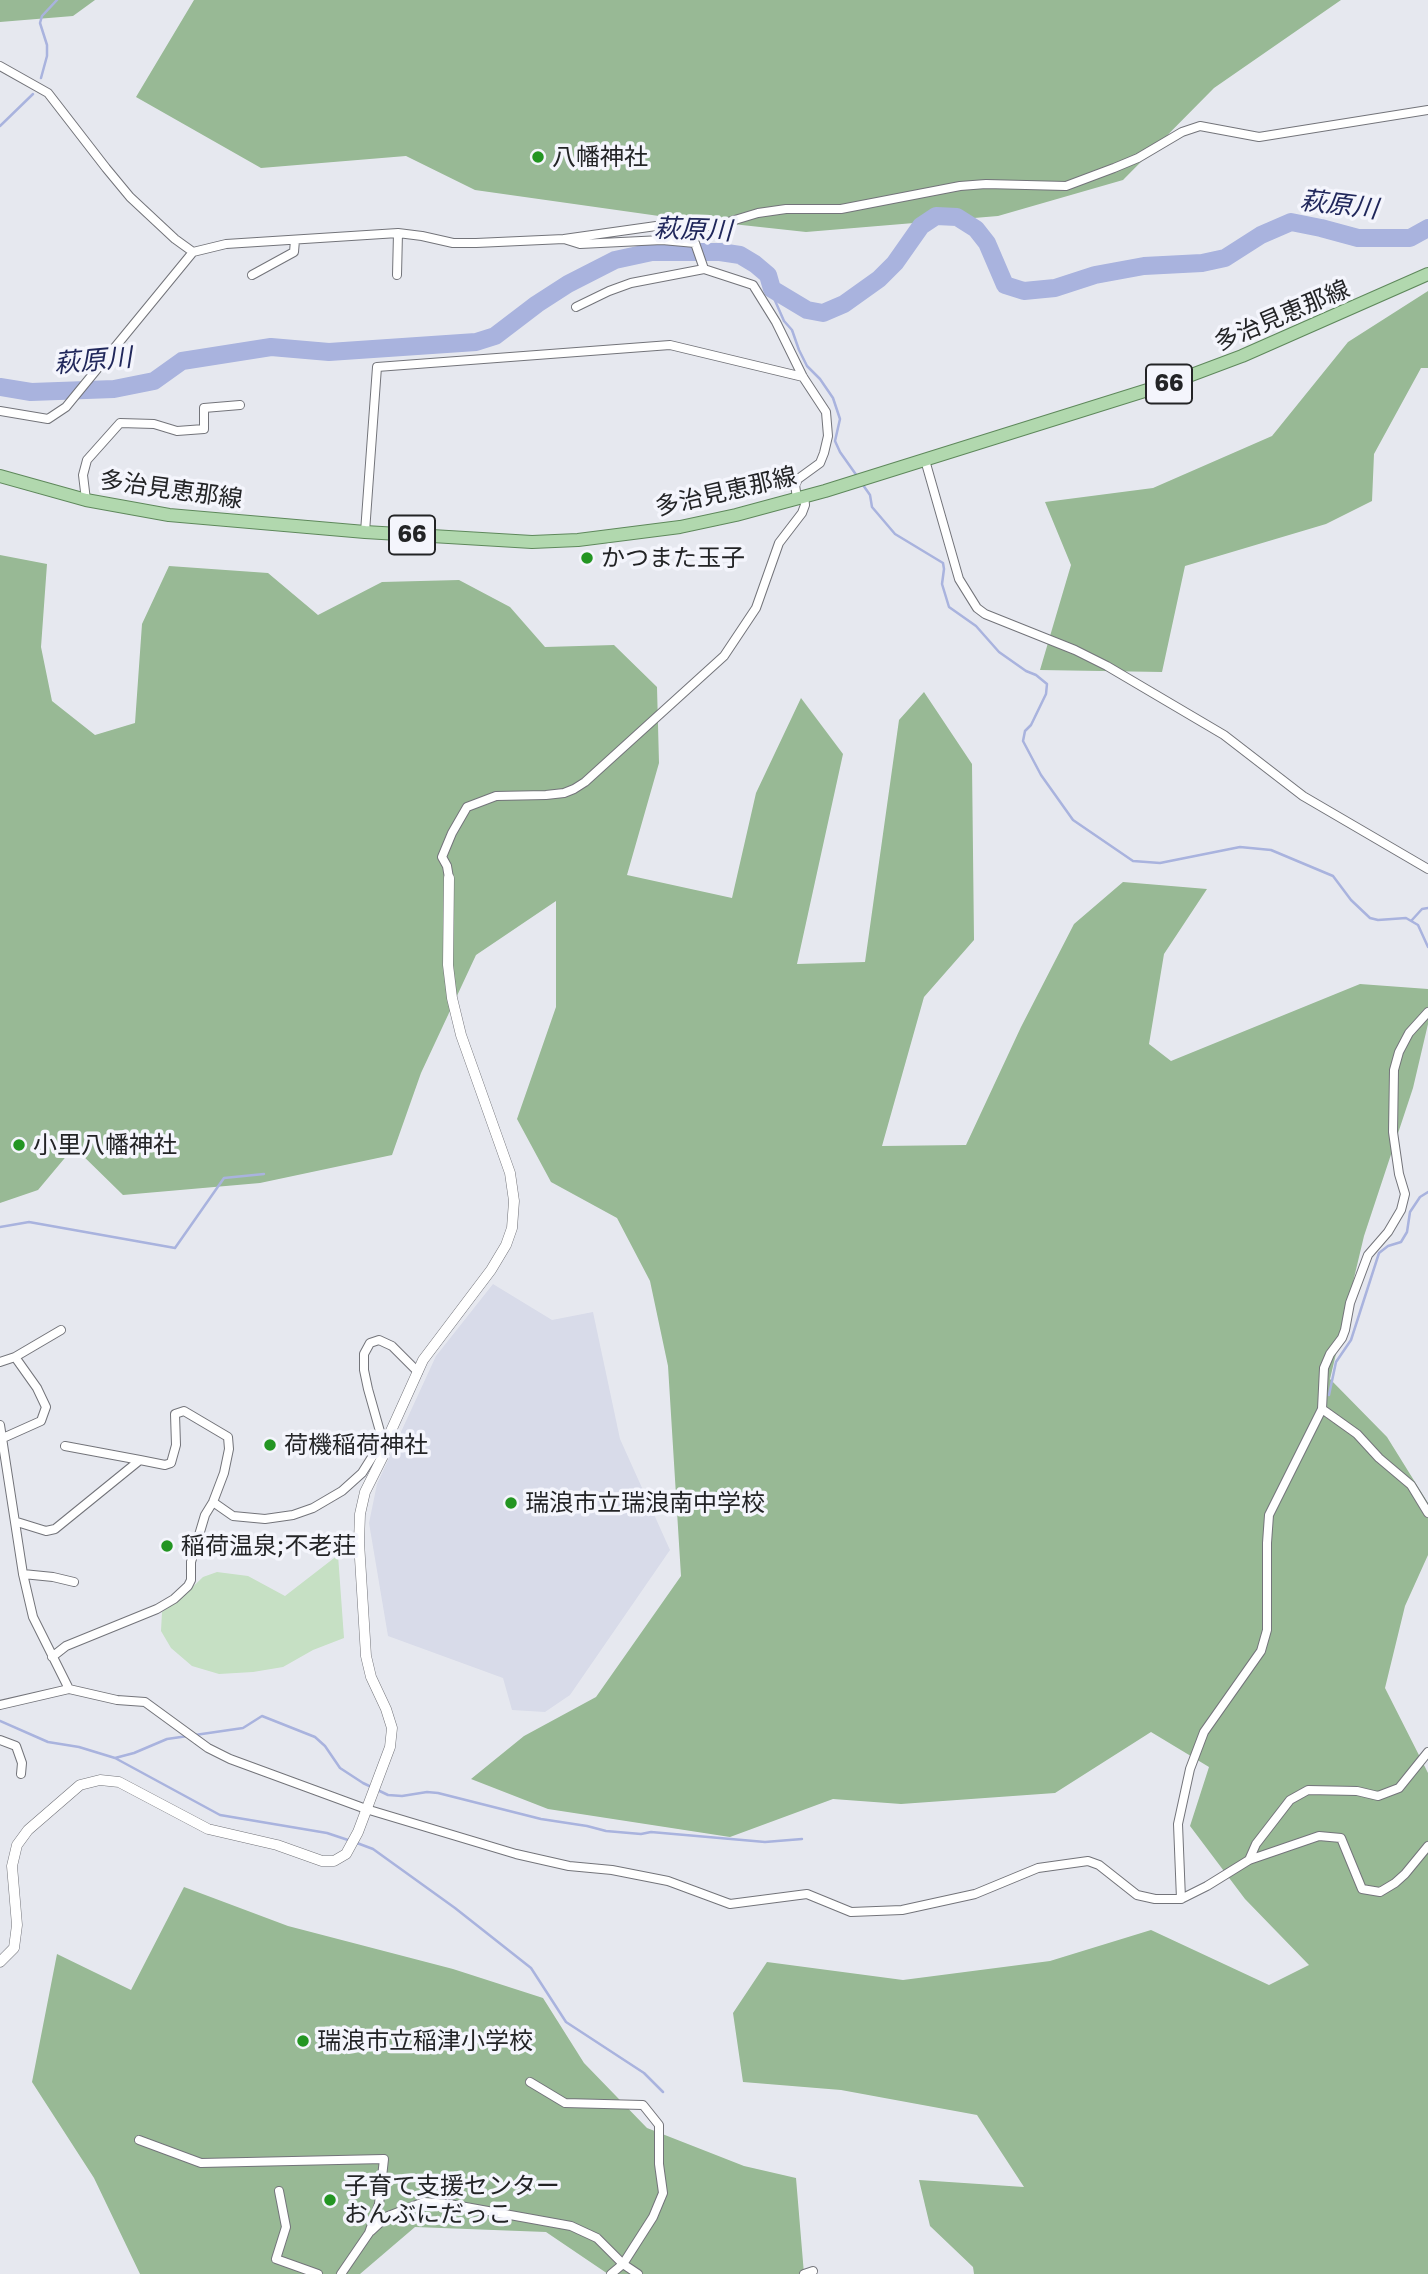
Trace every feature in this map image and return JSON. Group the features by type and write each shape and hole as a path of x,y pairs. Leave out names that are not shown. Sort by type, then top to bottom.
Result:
{"main road":[{"name":"多治見恵那線","path":"0,476 86,499 202,519 365,532 487,540 578,540 680,527 825,491 1108,404 1205,371 1428,274"}],"street":[{"path":"0,66 48,93 130,197 193,252"},
{"path":"0,411 48,419 66,407 193,252 226,244 398,233 453,243 476,243 564,239 656,226 715,226 758,213 786,209 841,209 960,186 1066,186 1126,163 1200,125 1259,137 1428,110"},
{"path":"397,275 398,233"},
{"path":"564,239 580,244 662,240 695,243 704,269"},
{"path":"252,275 294,252 295,240"},
{"path":"0,1962 14,1948 17,1925 12,1866 17,1845 28,1830 80,1785 100,1780 119,1782 208,1829 277,1845 322,1861 334,1860 346,1854 358,1832 390,1746 392,1728 371,1677 366,1656 359,1542 360,1514 365,1492 418,1372 436,1341 491,1270 506,1245 512,1228 514,1201 510,1172 461,1035 452,998 448,965 449,878 442,857 467,807 496,796 546,795 574,789 724,656 756,608 779,543 802,513 805,505 795,485 820,463 828,436 826,412 803,377 776,322 753,285 704,269 631,283 576,307"},
{"path":"365,532 377,367 670,345 803,377"},
{"path":"86,499 83,475 87,460 120,423 155,424 177,431 204,429 204,408 240,405"},
{"path":"925,460 959,579 977,608 985,614 1075,650 1107,666 1224,735 1310,800 1428,869"},
{"path":"1181,1899 1178,1824 1190,1769 1204,1732 1261,1651 1267,1630 1269,1515 1322,1409 1324,1368 1342,1338 1350,1303 1368,1255 1388,1232 1401,1210 1405,1194 1392,1132 1394,1070 1399,1052 1409,1033 1428,1012"},
{"path":"0,1362 15,1357 61,1330"},
{"path":"387,1444 381,1435 368,1389 364,1354 370,1343 379,1340 392,1346 418,1372"},
{"path":"3,1438 41,1420 46,1407 37,1388 15,1357"},
{"path":"1322,1409 1357,1434 1379,1458 1411,1485 1428,1513"},
{"path":"52,1657 66,1646 157,1609 188,1586 191,1580 191,1562 205,1515 213,1503 229,1449 228,1437 184,1410 175,1414 176,1445 171,1463 164,1465 65,1446"},
{"path":"0,1425 2,1452 33,1617 69,1689"},
{"path":"213,1503 233,1516 265,1519 293,1515 313,1508 342,1492 362,1473 379,1446 387,1444"},
{"path":"17,1522 46,1531 55,1529 140,1460"},
{"path":"23,1574 53,1577 74,1583"},
{"path":"1,1707 69,1689 117,1700 145,1702 230,1759 366,1810 516,1854 569,1866 612,1870 668,1881 730,1905 807,1894 851,1912 902,1910 975,1894 1038,1868 1088,1861 1099,1865 1137,1895 1155,1899 1181,1899 1249,1860 1318,1836 1341,1838 1363,1889 1380,1892 1405,1874 1428,1846"},
{"path":"0,1740 16,1746 22,1763 21,1774"},
{"path":"1249,1860 1256,1844 1290,1800 1308,1790 1357,1791 1378,1796 1399,1788 1428,1752"},
{"path":"530,2082 565,2103 643,2105 659,2125 659,2164 663,2193 653,2217 623,2264 611,2274"},
{"path":"139,2140 201,2163 384,2159 379,2204 369,2233"},
{"path":"279,2191 286,2227 276,2259 318,2274"},
{"path":"341,2274 369,2233 386,2217 424,2202 571,2226 597,2238 623,2264 638,2274"}],"shaded area":[{"name":"瑞浪市立瑞浪南中学校","path":"493,1284 552,1320 593,1312 620,1439 670,1550 570,1695 545,1712 512,1710 503,1678 388,1636 369,1523 377,1484 436,1356"}],"green space":[{"path":"0,0 95,0 73,16 0,22"},
{"path":"194,0 1341,0 1214,88 1123,180 998,216 806,232 659,216 475,190 406,156 261,168 136,97"},
{"path":"1428,291 1428,368 1421,368 1374,454 1372,501 1326,524 1185,566 1162,672 1040,670 1071,565 1045,502 1153,488 1272,436 1348,342"},
{"path":"0,555 47,564 41,647 52,701 95,735 135,723 142,624 169,566 268,573 318,615 382,582 459,580 510,607 545,647 614,645 657,687 659,763 627,875 732,898 756,793 801,698 843,754 797,964 865,962 899,720 924,692 972,764 974,940 924,997 882,1146 966,1145 1021,1027 1074,924 1123,882 1207,889 1164,954 1149,1044 1171,1061 1360,984 1428,989 1428,1024 1413,1088 1364,1236 1330,1379 1387,1437 1428,1503 1428,1555 1405,1606 1385,1688 1428,1773 1428,2274 974,2274 973,2267 930,2226 919,2180 1024,2187 977,2115 841,2090 743,2082 733,2013 767,1962 903,1980 1050,1961 1151,1930 1269,1985 1309,1965 1245,1899 1190,1826 1209,1767 1151,1732 1055,1793 901,1804 833,1799 730,1837 548,1809 471,1779 524,1736 596,1697 681,1576 668,1366 650,1281 617,1218 551,1182 517,1119 556,1007 556,901 476,955 421,1073 392,1155 260,1183 123,1195 74,1147 38,1190 0,1203"},
{"path":"338,1555 344,1638 313,1650 283,1667 219,1674 192,1666 171,1648 161,1631 162,1612 203,1577 217,1572 248,1576 285,1596"},
{"path":"184,1887 288,1926 453,1969 543,1998 584,2063 647,2128 744,2166 796,2178 804,2274 608,2274 546,2232 415,2227 360,2274 140,2274 94,2178 32,2082 57,1954 131,1990"}],"waterway":[{"path":"41,78 47,45 40,23 42,16 57,0"},
{"path":"0,126 33,94"},
{"name":"萩原川","path":"0,387 31,392 114,389 154,381 182,361 271,347 329,352 476,342 495,336 568,284 615,260 652,252 720,252 740,255 768,275 772,289 807,310 823,313 844,304 879,279 895,263 921,226 936,216 957,217 976,229 987,243 1005,285 1024,291 1055,288 1095,275 1144,266 1202,263 1225,258 1261,235 1291,222 1358,238 1410,238 1428,228"},
{"path":"772,289 784,321 792,330 807,366 833,398 840,419 835,441 857,476"},
{"path":"863,485 870,495 872,507 895,534 943,563 942,584 949,607 976,626 999,652 1047,684 1046,694 1031,725 1025,731 1023,741 1041,775 1073,820 1133,861 1160,863 1240,847 1271,850 1333,876 1351,900 1370,918 1406,918 1418,925 1428,947"},
{"path":"1412,920 1422,909 1428,908"},
{"path":"0,1227 29,1222 175,1248 224,1178 264,1174"},
{"path":"1329,1395 1336,1362 1351,1340 1379,1253 1388,1246 1401,1242 1407,1232 1410,1212 1420,1197 1428,1192"},
{"path":"195,1735 243,1728 262,1716 315,1737 325,1746 340,1768 388,1795 438,1793 541,1819 606,1831 641,1834 651,1832 765,1842 802,1839"},
{"path":"0,1721 48,1742 79,1747 115,1758 220,1815 327,1833 351,1841"},
{"path":"115,1758 167,1739 188,1736"},
{"path":"357,1843 373,1849 455,1908 531,1968 566,2022 644,2073 663,2092"}],"place":[{"name":"八幡神社","path":"538,157"},
{"name":"かつまた玉子","path":"587,558"},
{"name":"小里八幡神社","path":"19,1145"},
{"name":"荷機稲荷神社","path":"270,1445"},
{"name":"瑞浪市立瑞浪南中学校","path":"511,1503"},
{"name":"稲荷温泉;不老荘","path":"167,1546"},
{"name":"瑞浪市立稲津小学校","path":"303,2041"},
{"name":"子育て支援センター おんぶにだっこ","path":"330,2200"}]}
